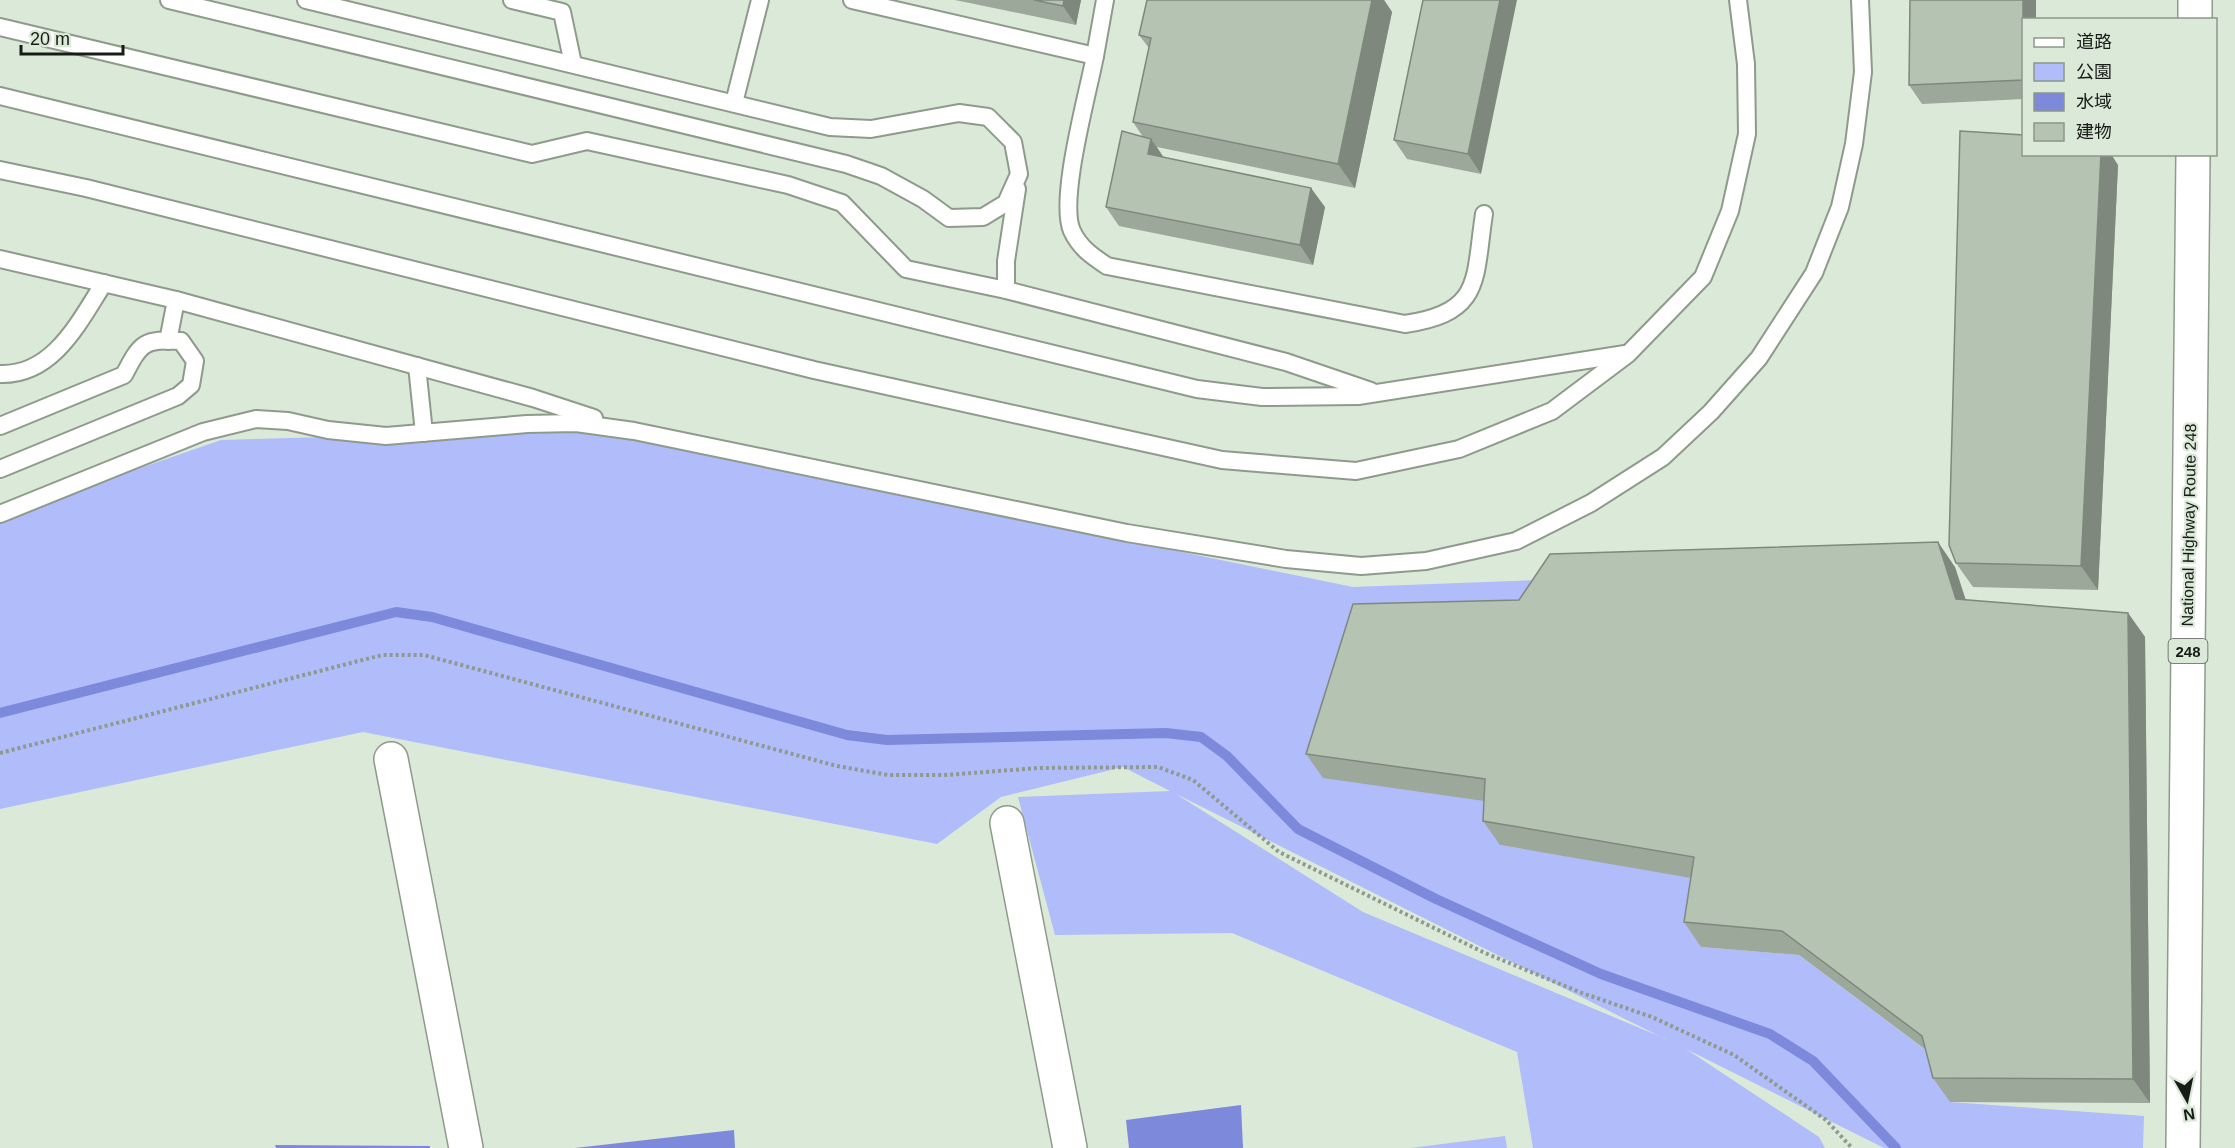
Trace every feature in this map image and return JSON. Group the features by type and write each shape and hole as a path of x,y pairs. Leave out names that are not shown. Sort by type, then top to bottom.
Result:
{"main road":[{"path":"2195,0 2195,18"},
{"name":"National Highway Route 248","path":"2183,1148 2193,156"},
{"path":"391,759 466,1148"},
{"path":"1008,823 1070,1148"}],"lane":[{"path":"170,0 846,164 881,176 923,199 949,218 983,217 1006,203 1019,174"},
{"path":"306,0 830,127 872,129 959,113 988,117 1013,142 1019,174 1006,261 1006,290"},
{"path":"512,0 562,12 573,64"},
{"path":"734,103 760,0"},
{"path":"852,0 1095,56"},
{"path":"1105,0 1067,200 1071,229 1086,253 1107,266 1405,324 1425,322 1435,320 1463,303 1473,286 1485,214"},
{"path":"0,170 86,188 814,370 1222,460 1356,471 1459,449 1552,411 1628,354 1703,277 1730,211 1747,134 1746,64 1738,0"},
{"path":"0,514 203,432 256,419 288,421 328,430 386,436 527,424 576,423 641,433 1127,533 1286,559 1361,566 1426,561 1516,541 1592,503 1663,458 1711,412 1759,358 1808,282 1840,207 1854,144 1863,72 1860,0"},
{"path":"0,27 532,154 587,141 788,185 842,203 906,269 1006,290 1286,362 1378,394"},
{"path":"0,96 1197,389 1262,397 1378,394 1628,354"},
{"path":"0,259 176,300 533,398 641,433"},
{"path":"0,374 31,369 50,358 73,331 104,283"},
{"path":"168,341 176,300"},
{"path":"0,426 124,375 136,350 156,340 182,341 195,361 191,385 178,396 0,469"},
{"path":"417,366 424,433"}],"path":[{"path":"0,753 382,655 424,655 837,766 888,775 946,775 1038,768 1158,767 1193,780 1279,852 1485,953 1582,993 1652,1017 1734,1055 1826,1120 1852,1148"}],"green space":[{"path":"586,430 1353,587 1567,579 1502,804 1500,845 1711,881 1702,947 1799,955 1939,1060 1950,1102 2144,1116 2143,1148 1884,1148 1686,1049 1819,1137 1825,1148 1533,1148 1517,1052 1232,933 1055,935 1018,797 1170,791 1123,767 1001,797 937,844 363,732 0,809 0,520 68,493 221,440","holes":["1176,794 1660,1036 1363,912"]},
{"path":"1505,1136 1507,1148 1411,1148"}],"water":[{"path":"1241,1105 1243,1148 1129,1148 1126,1120"},
{"path":"734,1130 735,1148 575,1148"},
{"path":"275,1145 430,1146 430,1148 276,1148"}],"building":[{"path":"1034,0 1064,0 1063,6"},
{"path":"1147,0 1372,0 1338,164 1133,122 1151,38 1139,35"},
{"path":"1423,0 1500,0 1468,154 1394,140"},
{"path":"1910,0 2023,0 2022,80 1909,85"},
{"path":"1122,131 1151,139 1148,154 1311,188 1300,245 1106,207"},
{"path":"1960,131 2022,135 2022,156 2101,156 2081,566 1956,563 1949,545"},
{"path":"1938,542 1956,599 2128,613 2133,1079 1933,1078 1922,1036 1782,931 1684,922 1694,857 1483,821 1485,779 1306,754 1353,604 1519,600 1550,554"}],"waterway":[{"path":"0,713 396,612 432,617 847,735 887,740 1166,733 1201,737 1227,756 1298,829 1436,899 1601,974 1770,1034 1813,1061 1896,1148"}]}
